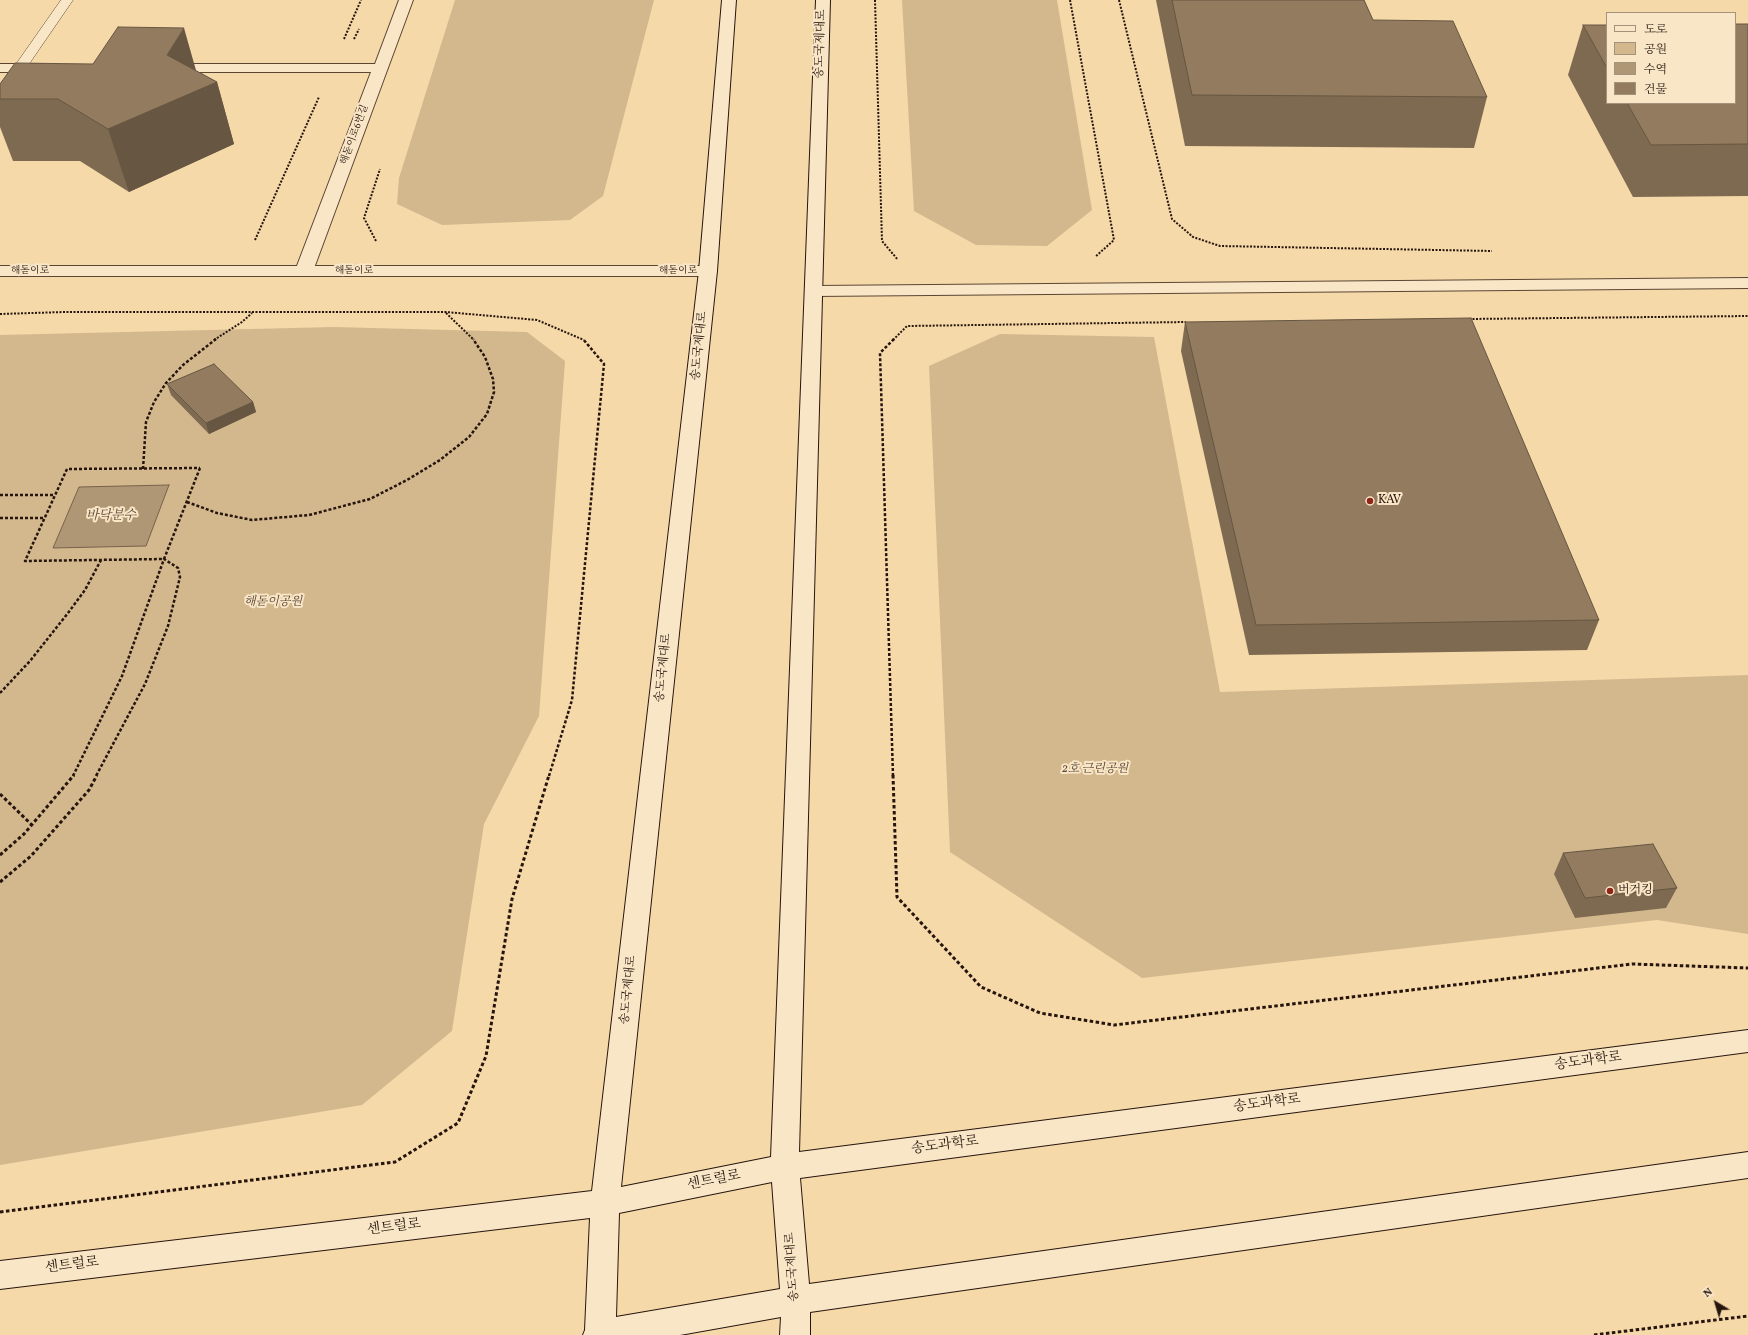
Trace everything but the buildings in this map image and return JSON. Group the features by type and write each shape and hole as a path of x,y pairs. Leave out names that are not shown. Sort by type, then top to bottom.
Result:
{"main road":[{"name":"해돋이로6번길","path":"304,271 406,0"},
{"name":"송도국제대로","path":"600,1335 605,1203 708,270 729,0"},
{"name":"송도국제대로","path":"796,1335 796,1300 785,1167 823,0"},
{"path":"0,68 52,68"},
{"path":"148,68 380,68"},
{"name":"해돋이로","path":"0,271 708,270"},
{"path":"814,291 1748,284"},
{"name":"송도과학로","path":"785,1167 1748,1041"},
{"path":"600,1335 796,1300 1748,1165"},
{"name":"센트럴로","path":"0,1275 605,1203 785,1167"}],"lane":[{"path":"0,96 67,0"}],"path":[{"path":"344,40 361,0"},
{"path":"875,0 882,241 899,262"},
{"path":"1070,0 1114,240 1092,261"},
{"path":"1119,0 1172,219 1193,237 1220,246 1492,251"},
{"path":"252,246 318,97"},
{"path":"0,314 64,312 446,312 537,320 582,338 604,364 572,700 512,899 486,1056 458,1123 395,1162 0,1212"},
{"path":"143,469 146,422 154,402 166,382 182,365 208,344 242,322 252,312"},
{"path":"187,502 217,513 252,520 309,515 370,499 440,460 468,437 487,414 494,392 493,379 485,357 477,344 446,312"},
{"path":"1468,319 1748,316"},
{"path":"1189,322 907,326 880,353 897,897 981,987 1040,1013 1114,1025 1632,964 1748,968"},
{"path":"0,855 24,834 73,776 122,676 164,559 200,468 67,470 25,560 164,559 178,568 180,577 168,626 145,684 89,790 31,856 0,882"},
{"path":"0,495 55,495"},
{"path":"0,518 45,518"},
{"path":"0,693 30,661 64,618 85,590 101,560"},
{"path":"0,794 32,825"},
{"path":"1594,1335 1748,1316"}],"green space":[{"path":"455,0 654,0 603,196 570,220 442,225 397,204 399,178"},
{"path":"902,0 1057,0 1092,210 1047,246 976,245 914,211"},
{"name":"해돋이공원","path":"334,327 527,332 565,361 539,716 484,824 452,1031 362,1105 0,1165 0,335"},
{"name":"2호 근린공원","path":"1000,334 1154,337 1220,692 1748,675 1748,934 1657,920 1142,978 950,852 929,366"}],"water":[{"name":"바닥분수","path":"169,485 146,546 53,548 79,487"}],"place":[{"name":"KAV","path":"1370,501"},
{"name":"버거킹","path":"1610,891"}]}
